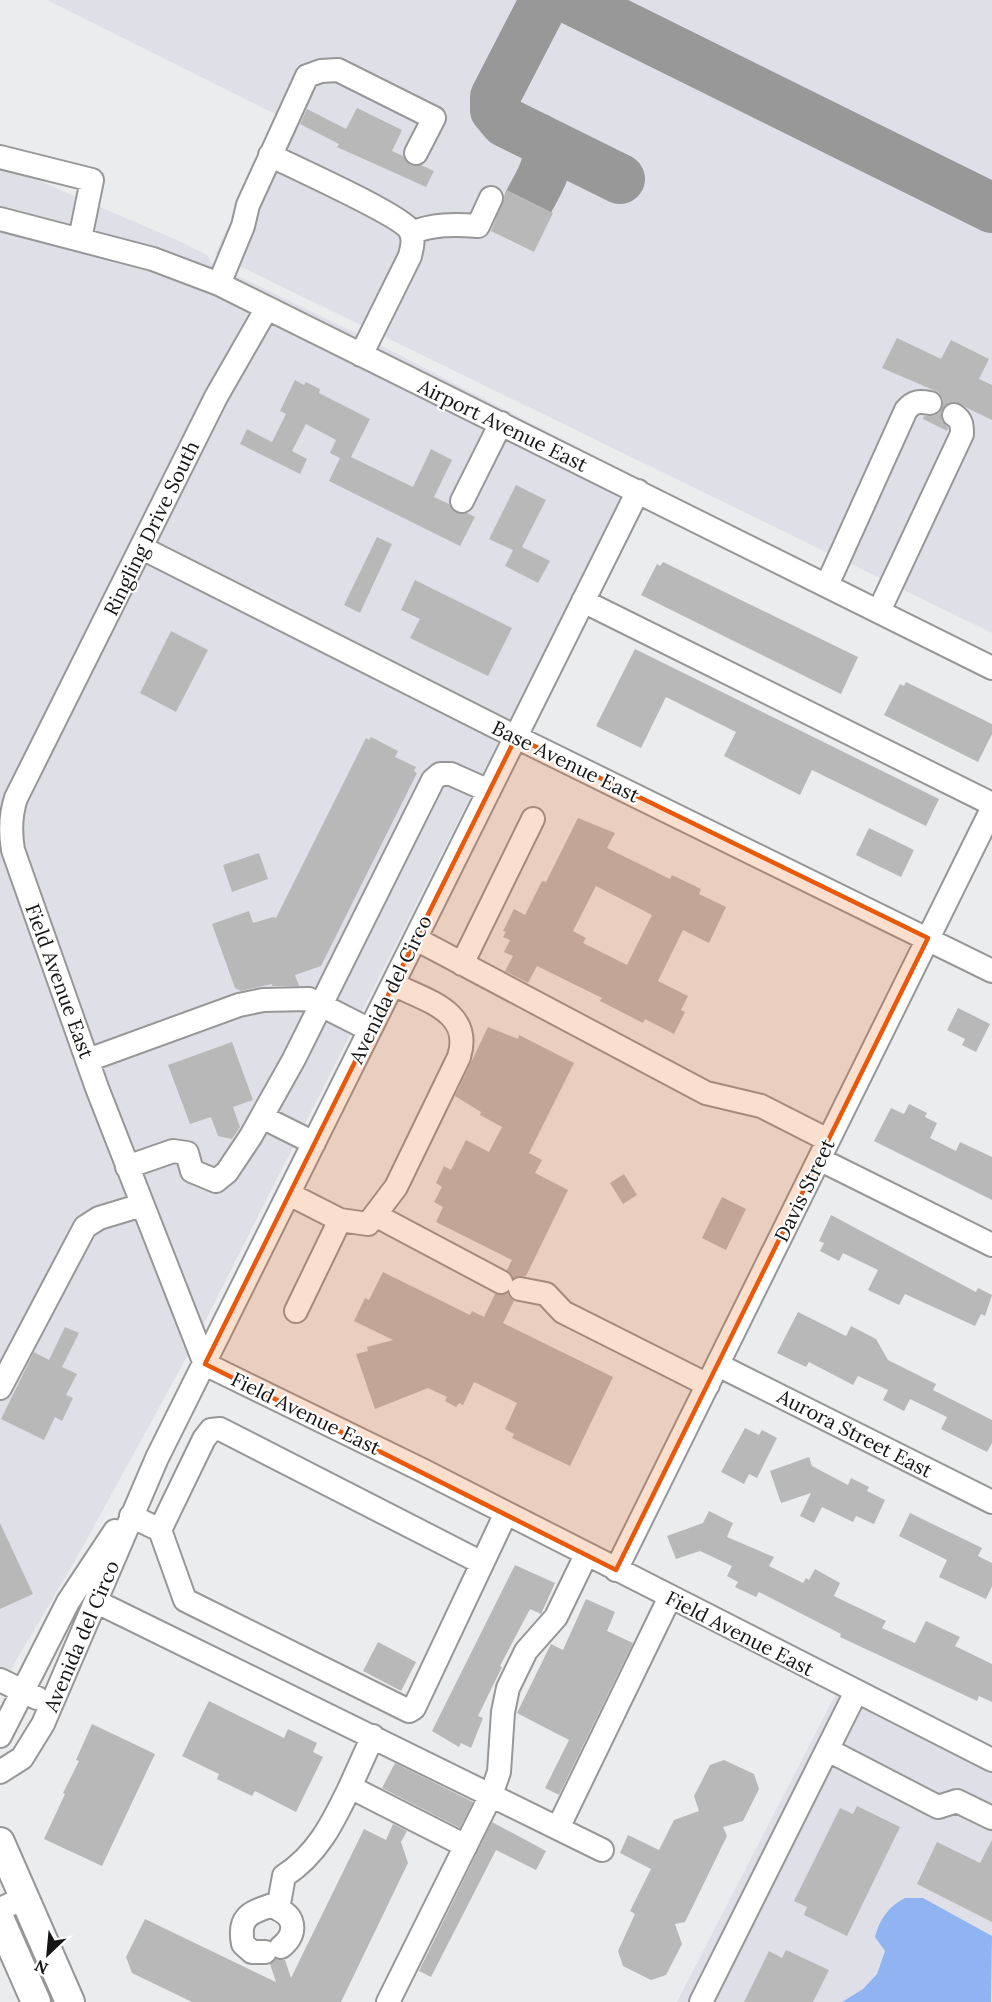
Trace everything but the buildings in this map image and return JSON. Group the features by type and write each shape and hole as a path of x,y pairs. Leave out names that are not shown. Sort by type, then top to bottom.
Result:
{"main road":[{"path":"0,1842 12,1903 70,2002"},
{"path":"0,1920 36,2002"}],"street":[{"path":"219,284 243,226 248,205 307,76 321,70 338,70 434,118 416,153"},
{"path":"270,155 393,217 411,233 413,241 410,256 361,355"},
{"path":"0,157 92,180 80,239"},
{"path":"411,233 426,227 453,224 478,226 491,198"},
{"name":"Airport Avenue East","path":"0,219 175,266 219,284 992,668"},
{"name":"Ringling Drive South","path":"40,750 216,397 267,308"},
{"path":"827,585 906,410 912,403 921,401 930,403"},
{"path":"879,611 962,435 962,425 959,418 954,416"},
{"path":"462,501 501,423"},
{"name":"Avenida del Circo","path":"0,1772 22,1758 34,1742 97,1602 131,1515 157,1458 638,491"},
{"name":"Base Avenue East","path":"142,548 516,737 992,971"},
{"path":"584,601 992,804"},
{"name":"Field Avenue East","path":"40,750 6,811 13,850 127,1167 205,1364 506,1513 992,1760"},
{"path":"127,1167 172,1151 187,1153 192,1171 216,1181 227,1172 262,1118 294,1059 433,780 440,774 451,774 489,791"},
{"name":"Davis Street","path":"616,1570 992,809"},
{"path":"462,964 533,819"},
{"path":"416,939 706,1093 761,1107 823,1149 992,1245"},
{"path":"289,1194 340,1220 368,1224 396,1187 459,1057 463,1043 460,1025 451,1014 393,984"},
{"path":"88,1060 263,1000 309,999 370,1030"},
{"path":"262,1118 314,1143"},
{"path":"0,1388 85,1227 99,1218 142,1205"},
{"path":"375,1215 510,1285 546,1294 563,1312 708,1385"},
{"path":"296,1311 340,1220"},
{"name":"Aurora Street East","path":"718,1365 992,1502"},
{"path":"160,1530 204,1439 211,1430 220,1429 482,1563"},
{"path":"157,1458 187,1474"},
{"name":"Avenida del Circo","path":"0,1736 68,1602 143,1487"},
{"path":"131,1515 160,1530 185,1600 410,1711 414,1708 506,1513"},
{"path":"388,2002 491,1795 499,1772 502,1712 508,1688 526,1651 556,1617 586,1555"},
{"path":"558,1828 670,1598"},
{"path":"97,1602 602,1850"},
{"path":"0,1680 52,1705"},
{"path":"701,2002 856,1692"},
{"path":"278,1903 249,1914 242,1924 243,1944 252,1952 273,1950 289,1941 293,1929 289,1917 279,1909 278,1903 285,1876 301,1865 325,1837 373,1736"},
{"path":"828,1750 938,1807 957,1802 992,1818"},
{"path":"350,1787 466,1846"}],"highlighted area":[{"path":"516,737 928,938 616,1570 205,1364"}],"shaded area":[{"path":"47,0 992,0 992,633 215,254 281,117"},
{"path":"0,164 177,240 207,255 211,263 374,342 633,476 190,1351 76,1559 0,1688"},
{"path":"843,1680 992,1755 992,1936 923,1899 875,1937 885,1951 877,1974 863,1989 842,2002 677,2002"}],"water":[{"path":"905,1898 923,1898 992,1936 991,2002 842,2002 863,1989 877,1974 885,1951 875,1937 877,1931 882,1919 890,1909"}],"taxiway":[{"path":"545,0 495,97 495,110 505,122 620,179"},
{"path":"572,0 992,208"},
{"path":"529,201 547,161 547,152 538,138"}]}
